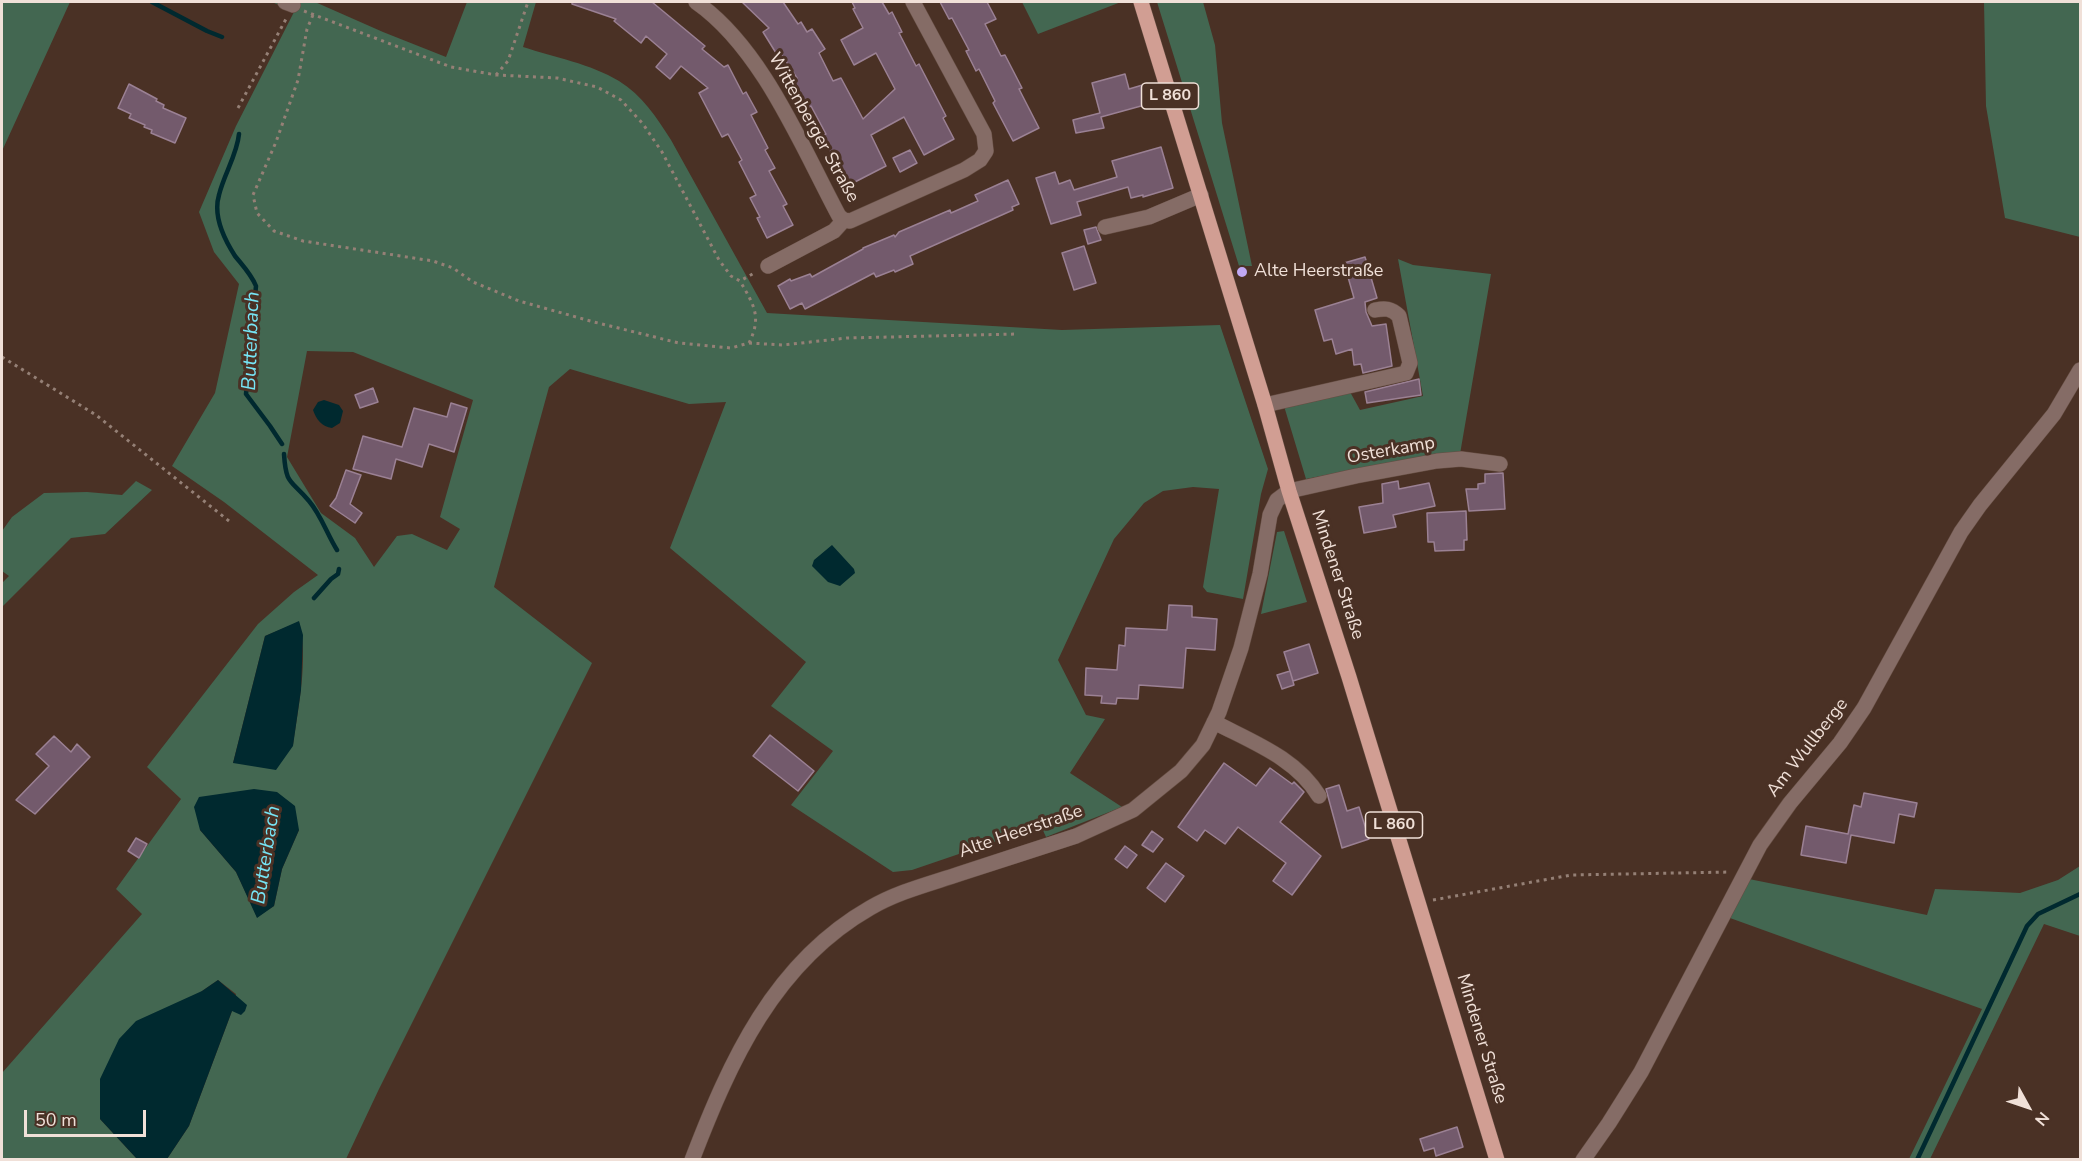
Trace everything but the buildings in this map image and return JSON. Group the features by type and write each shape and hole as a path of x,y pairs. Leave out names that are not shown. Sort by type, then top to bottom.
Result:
{"main road":[{"name":"Mindener Straße","path":"1141,2 1265,405 1289,491 1349,676 1497,1160"}],"street":[{"name":"Wittenberger Straße","path":"696,2 737,40 761,72 839,216 850,221 964,170 980,160 986,151 984,134 913,2"},
{"path":"1106,227 1149,217 1201,195"},
{"path":"768,266 834,231 844,220"},
{"path":"1265,405 1406,373 1410,363 1399,316 1395,311 1387,308 1375,310"},
{"name":"Am Wullberge","path":"1583,1160 1641,1072 1775,822 1834,751 1864,708 1961,532 2054,414 2080,370"},
{"name":"Osterkamp","path":"1289,491 1437,461 1461,459 1500,465"},
{"name":"Alte Heerstraße","path":"692,1160 717,1094 744,1041 770,1001 816,947 843,925 905,892 1076,836 1133,810 1181,771 1203,745 1233,673 1260,574 1270,515 1277,500 1289,491"},
{"path":"1214,722 1278,755 1310,782 1319,796"}],"path":[{"path":"496,75 507,61 528,2"},
{"path":"238,108 289,3 313,15 451,67 496,75 557,78 597,87 621,100 644,124 662,152 719,260 731,276 740,281 756,314 756,330 749,343"},
{"path":"313,15 307,28 298,80 276,142 253,195 257,213 274,231 303,241 433,261 453,268 473,282 519,301 679,343 731,348 749,343 783,345 847,338 1017,334"},
{"path":"740,281 768,266"},
{"path":"2,357 96,415 229,521"},
{"path":"1418,903 1571,875 1747,871"}],"green space":[{"path":"2,2 70,2 2,151"},
{"path":"272,2 315,2 446,57 467,2 536,2 523,47 584,65 608,75 642,100 671,140 767,313 1062,330 1220,325 1268,469 1261,494 1243,599 1207,592 1203,587 1219,489 1193,487 1163,491 1144,503 1114,539 1058,660 1086,715 1105,719 1070,773 1122,807 1046,837 1041,826 912,870 893,872 791,805 833,751 771,706 806,662 670,548 726,402 689,404 570,369 549,387 494,587 592,663 346,1159 167,1159 189,1126 232,1011 236,994 218,980 202,991 100,1119 137,1159 2,1160 2,1073 142,914 116,889 181,799 147,767 258,624 294,592 318,575 224,502 172,466 215,393 239,284 214,252 199,212 236,126 294,12","holes":["307,351 353,352 473,400 440,517 460,529 447,550 412,534 397,536 374,567 355,538 321,513 287,457","299,622 303,667 293,745 233,763 265,636","200,830 299,830 282,869 274,906 257,917 236,872"]},
{"path":"1022,2 1121,2 1038,34"},
{"path":"1157,2 1203,2 1215,45 1222,123 1252,266 1239,266"},
{"path":"1984,2 2080,2 2080,237 2005,218 1986,106"},
{"path":"1398,259 1413,265 1491,274 1460,454 1424,456 1306,479 1284,406 1349,390 1360,410 1423,396"},
{"path":"136,481 152,490 105,534 71,538 2,607 2,583 9,576 2,571 2,531 12,517 44,493 87,492 122,495"},
{"path":"1284,531 1307,602 1261,614 1277,532"},
{"path":"2080,866 2080,936 2044,924 1930,1159 1909,1159 1982,1009 1730,918 1749,879 1927,915 1935,889 2020,893 2058,880"}],"water":[{"path":"324,400 339,405 343,411 340,423 332,428 320,422 313,410 318,402"},
{"path":"832,545 855,573 840,586 828,582 812,566 814,560"},
{"path":"299,621 303,635 301,690 293,746 276,770 233,763 265,636"},
{"path":"254,789 277,792 295,806 299,830 282,869 274,906 257,918 236,872 200,830 194,807 199,797"},
{"path":"218,980 247,1005 245,1011 241,1015 232,1011 189,1126 167,1159 137,1159 100,1119 100,1079 119,1039 136,1021 202,991"}],"waterway":[{"name":"Butterbach","path":"152,2 222,37"},
{"name":"Butterbach","path":"239,134 236,149 219,195 217,211 231,249 256,286 246,394 282,444"},
{"name":"Butterbach","path":"284,454 286,472 290,481 313,506 337,550"},
{"name":"Butterbach","path":"314,598 338,574 339,569"},
{"path":"1917,1160 2027,926 2038,914 2080,894"}],"place":[{"name":"Alte Heerstraße","path":"1242,272"}]}
